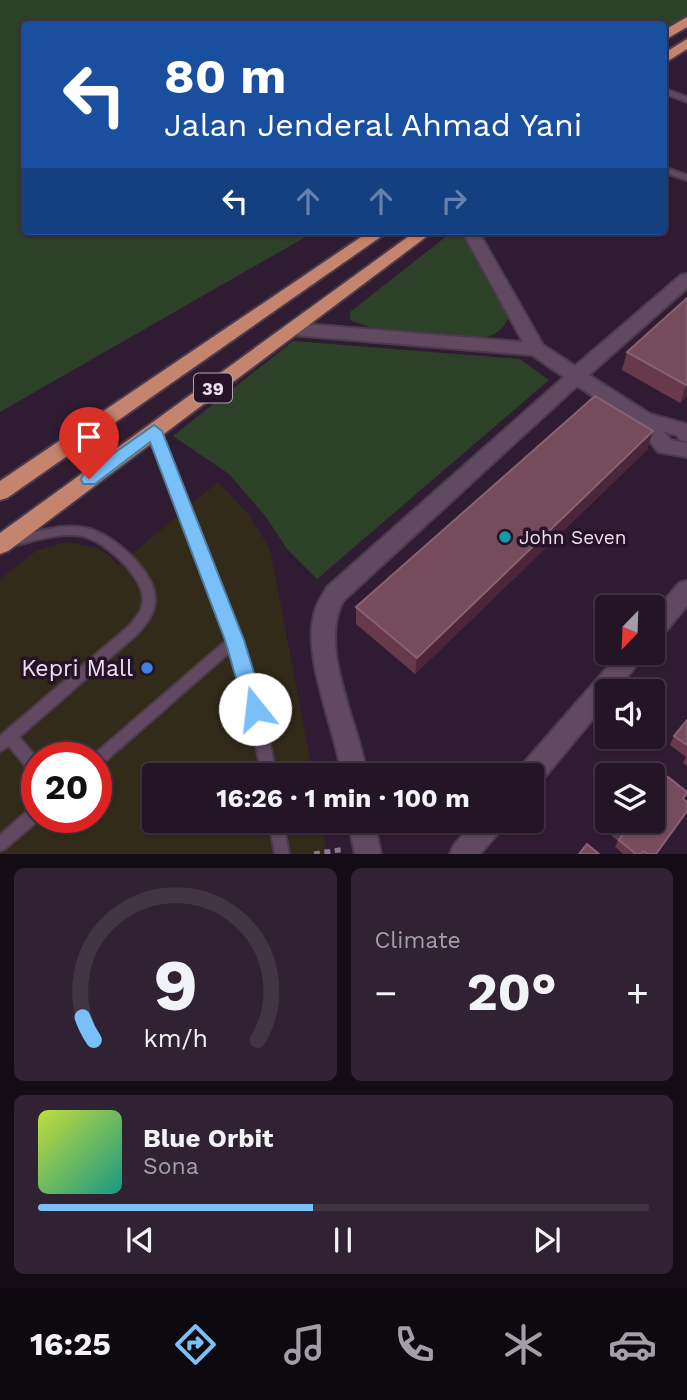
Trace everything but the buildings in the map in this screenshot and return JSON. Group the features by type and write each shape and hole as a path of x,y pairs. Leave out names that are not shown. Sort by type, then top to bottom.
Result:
{"highway":[{"path":"667,34 687,20"},
{"path":"667,57 687,43"},
{"name":"39","path":"0,492 375,235"},
{"name":"39","path":"1,544 421,235"}],"street":[{"path":"472,235 536,349 645,419 684,430 687,435"},
{"path":"352,763 323,653 325,613 335,594 687,279"},
{"path":"293,329 536,349"},
{"path":"645,419 665,447 687,450"},
{"path":"665,616 687,590"},
{"path":"540,763 624,665"},
{"path":"364,833 368,854"},
{"path":"463,854 481,833"}],"lane":[{"path":"667,92 687,100"},
{"path":"667,170 687,178"},
{"path":"154,431 235,640 262,732 267,763"},
{"path":"1,544 66,531 88,533 120,553 136,570 148,590 149,600 142,621 132,631 5,741 21,755"},
{"path":"112,746 235,640"},
{"path":"0,844 21,826"},
{"path":"278,833 282,854"}],"shaded area":[{"name":"Kepri Mall","path":"218,482 249,515 270,549 311,763 142,763 142,833 323,833 327,854 0,854 0,579 36,551 66,542 96,548 109,555 118,566"}],"green space":[{"path":"0,0 687,0 687,19 667,31 667,21 21,21 21,235 309,235 0,412"},
{"path":"448,235 460,236 470,241 509,317 499,331 490,336 473,339 369,327 350,320 350,312"},
{"path":"293,341 520,359 549,380 317,579 287,549 266,517 229,474 173,436"}],"place":[{"name":"John Seven","path":"505,537"},
{"name":"Kepri Mall","path":"147,668"}],"route":[{"path":"89,479 154,431 235,640 255,709"}]}
